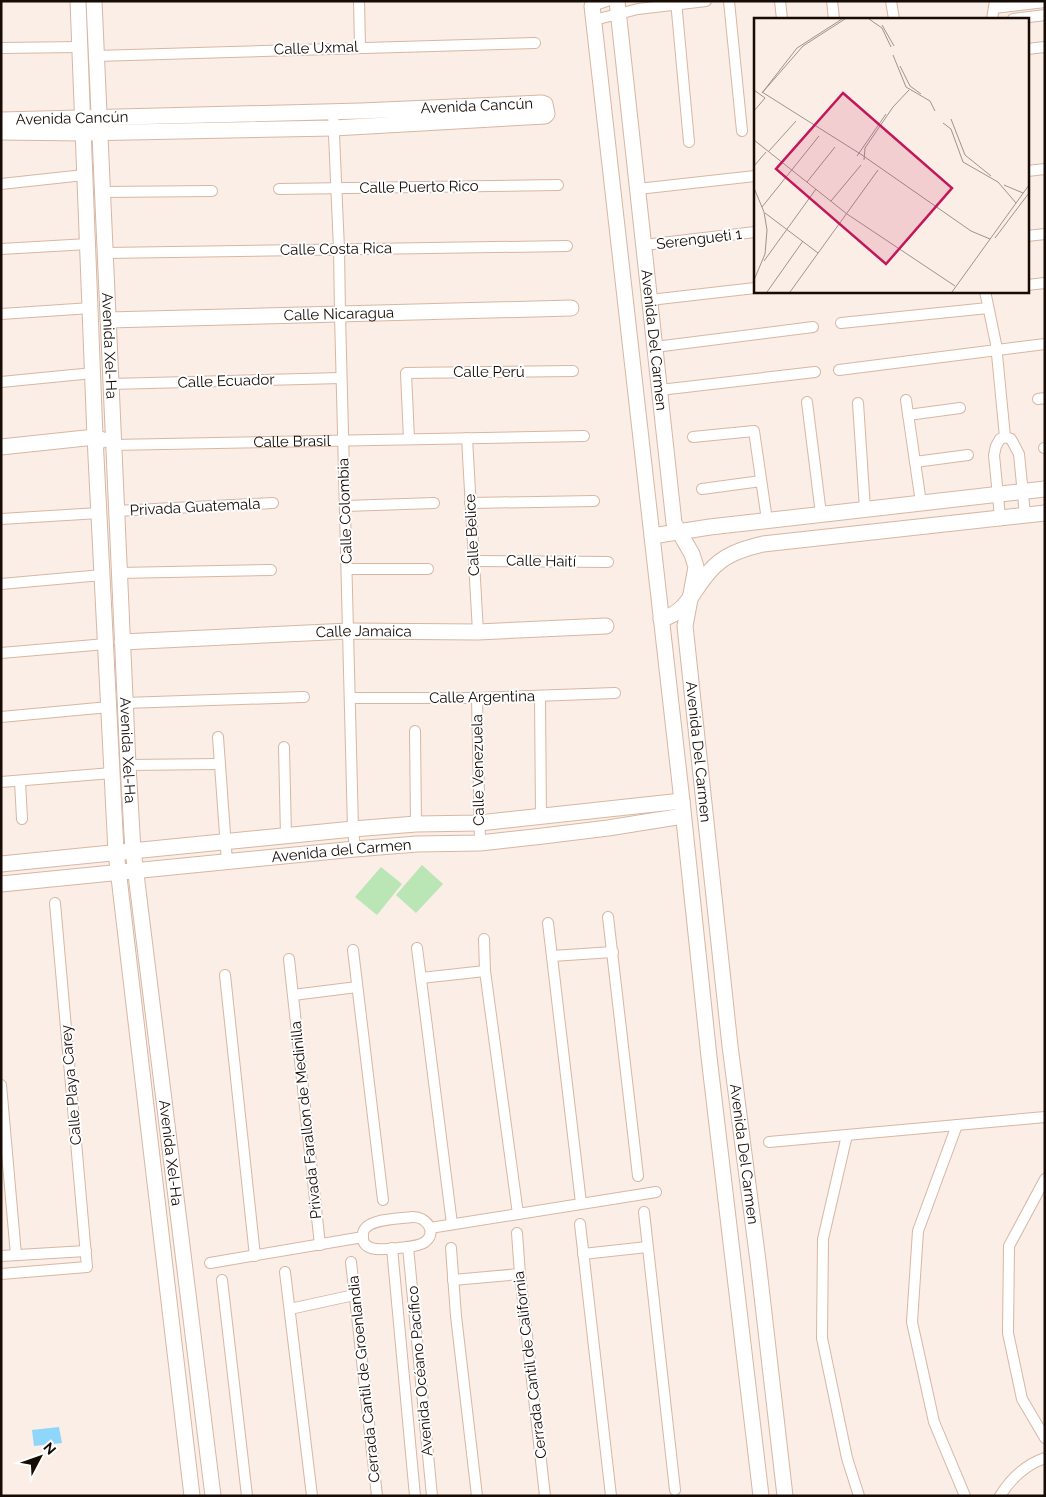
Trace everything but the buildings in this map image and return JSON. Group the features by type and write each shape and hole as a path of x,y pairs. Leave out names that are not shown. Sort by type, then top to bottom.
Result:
{"street":[{"name":"Avenida Xel-Ha","path":"78,1 95,437 116,852 192,1496"},
{"name":"Avenida Xel-Ha","path":"94,1 133,850 213,1496"},
{"path":"359,1 360,47"},
{"path":"593,13 607,1"},
{"path":"593,13 618,7 706,1"},
{"path":"729,1 742,131"},
{"path":"780,1 782,18"},
{"path":"832,1 834,18"},
{"path":"891,1 894,18"},
{"path":"994,10 1045,2"},
{"path":"676,3 689,142"},
{"name":"Avenida Del Carmen","path":"618,7 674,523 692,554 696,567 685,626 730,1046 758,1261 785,1496"},
{"name":"Avenida Del Carmen","path":"593,13 709,1057 760,1496"},
{"path":"1021,18 1045,15"},
{"name":"Calle Uxmal","path":"96,56 535,43"},
{"path":"1,48 79,47"},
{"path":"1028,49 1045,47"},
{"name":"Avenida Cancún","path":"1,120 82,125 235,122 333,112 542,103 545,104 547,114 545,116 334,128 235,122"},
{"path":"603,106 628,104"},
{"name":"Calle Colombia","path":"333,112 339,249 348,632 356,849"},
{"name":"Avenida Cancún","path":"1,132 82,125"},
{"path":"1028,171 1045,169"},
{"path":"1,184 84,175"},
{"path":"638,189 754,176"},
{"name":"Calle Puerto Rico","path":"279,189 558,185"},
{"path":"102,192 212,191"},
{"name":"Serengueti 1","path":"644,245 754,232"},
{"path":"1028,236 1045,234"},
{"path":"1,250 88,244"},
{"name":"Calle Costa Rica","path":"105,253 566,246"},
{"path":"1028,285 1045,283"},
{"path":"650,300 754,288"},
{"path":"985,292 996,350 1005,437"},
{"path":"1,314 91,308"},
{"name":"Calle Nicaragua","path":"108,320 571,308"},
{"path":"841,323 988,308"},
{"path":"655,347 813,327"},
{"path":"839,370 1045,344"},
{"name":"Calle Perú","path":"409,439 406,373 573,371"},
{"path":"660,390 816,372"},
{"path":"1,382 93,374"},
{"name":"Calle Ecuador","path":"111,384 342,378"},
{"path":"906,400 921,503"},
{"path":"807,402 821,514"},
{"path":"858,403 866,509"},
{"path":"908,415 960,408"},
{"path":"693,437 754,431 767,520"},
{"name":"Calle Brasil","path":"1,447 95,437 114,445 584,436"},
{"path":"1000,518 994,455 1000,439 1005,437 1011,439 1019,454 1025,515"},
{"name":"Calle Belice","path":"466,438 478,632"},
{"path":"915,462 968,455"},
{"path":"702,489 760,481"},
{"path":"652,536 747,522 1045,489"},
{"path":"470,503 594,500"},
{"path":"944,500 944,524"},
{"name":"Privada Guatemala","path":"116,511 273,503"},
{"path":"345,506 434,503"},
{"path":"661,619 672,617 680,611 709,571 722,560 735,551 752,546 1045,512"},
{"path":"1,519 99,513"},
{"path":"747,522 752,546"},
{"name":"Calle Haití","path":"474,560 608,562"},
{"path":"347,569 428,569"},
{"path":"119,573 271,570"},
{"path":"1,584 102,575"},
{"name":"Calle Jamaica","path":"122,642 348,632 478,632 606,626"},
{"path":"1,653 106,644"},
{"name":"Calle Argentina","path":"350,698 477,698 615,693"},
{"path":"540,696 541,817"},
{"path":"125,703 304,698"},
{"name":"Calle Venezuela","path":"477,698 478,823 480,843"},
{"path":"1,717 109,707"},
{"path":"415,731 416,824"},
{"path":"218,737 227,862"},
{"path":"284,746 286,836"},
{"path":"128,764 219,764"},
{"path":"1,782 112,773"},
{"path":"20,781 22,819"},
{"name":"Avenida del Carmen","path":"1,864 354,829 416,824 478,823 682,801"},
{"path":"605,809 608,828"},
{"name":"Avenida del Carmen","path":"1,884 356,849 417,844 480,843 608,828 683,816"},
{"name":"Calle Playa Carey","path":"1,1274 88,1267 54,903"},
{"path":"608,917 638,1176"},
{"path":"548,924 581,1203"},
{"path":"484,939 486,971 518,1214"},
{"path":"417,948 452,1224"},
{"path":"354,950 383,1200"},
{"path":"552,956 613,952"},
{"name":"Privada Farallon de Medinilla","path":"288,959 320,1245"},
{"path":"421,978 486,971"},
{"path":"225,975 255,1256"},
{"path":"292,995 357,987"},
{"path":"709,1057 720,1056 730,1046"},
{"path":"1,1085 16,1255"},
{"path":"769,1142 1045,1117"},
{"path":"957,1125 918,1231 912,1322 934,1422 965,1496"},
{"path":"847,1135 823,1239 822,1338 847,1458 859,1496"},
{"path":"1045,1179 1009,1246 1008,1323 1008,1333 1022,1399 1045,1438"},
{"path":"430,1228 656,1192"},
{"path":"644,1212 675,1490"},
{"path":"417,1217 425,1220 430,1228 427,1241 408,1247 373,1249 365,1244 363,1237 364,1230 374,1222 417,1217"},
{"path":"580,1224 611,1496"},
{"name":"Cerrada Cantil de California","path":"516,1233 545,1496"},
{"path":"210,1262 363,1237"},
{"name":"Avenida Océano Pacífico","path":"408,1247 432,1496"},
{"path":"583,1254 647,1247"},
{"name":"Avenida Océano Pacífico","path":"392,1248 415,1496"},
{"path":"452,1248 456,1316 477,1496"},
{"path":"1,1256 86,1251"},
{"path":"734,1264 758,1261"},
{"name":"Cerrada Cantil de Groenlandia","path":"351,1262 377,1496"},
{"path":"285,1272 312,1496"},
{"path":"454,1280 520,1274"},
{"path":"222,1280 247,1496"},
{"path":"290,1309 354,1295"},
{"path":"1000,1496 1006,1486 1019,1472 1045,1458"},
{"path":"758,1470 782,1468"}],"green space":[{"path":"422,865 443,884 416,913 396,895"},
{"path":"381,867 402,884 377,915 355,897"}],"water":[{"path":"59,1427 62,1443 34,1446 32,1430"}]}
